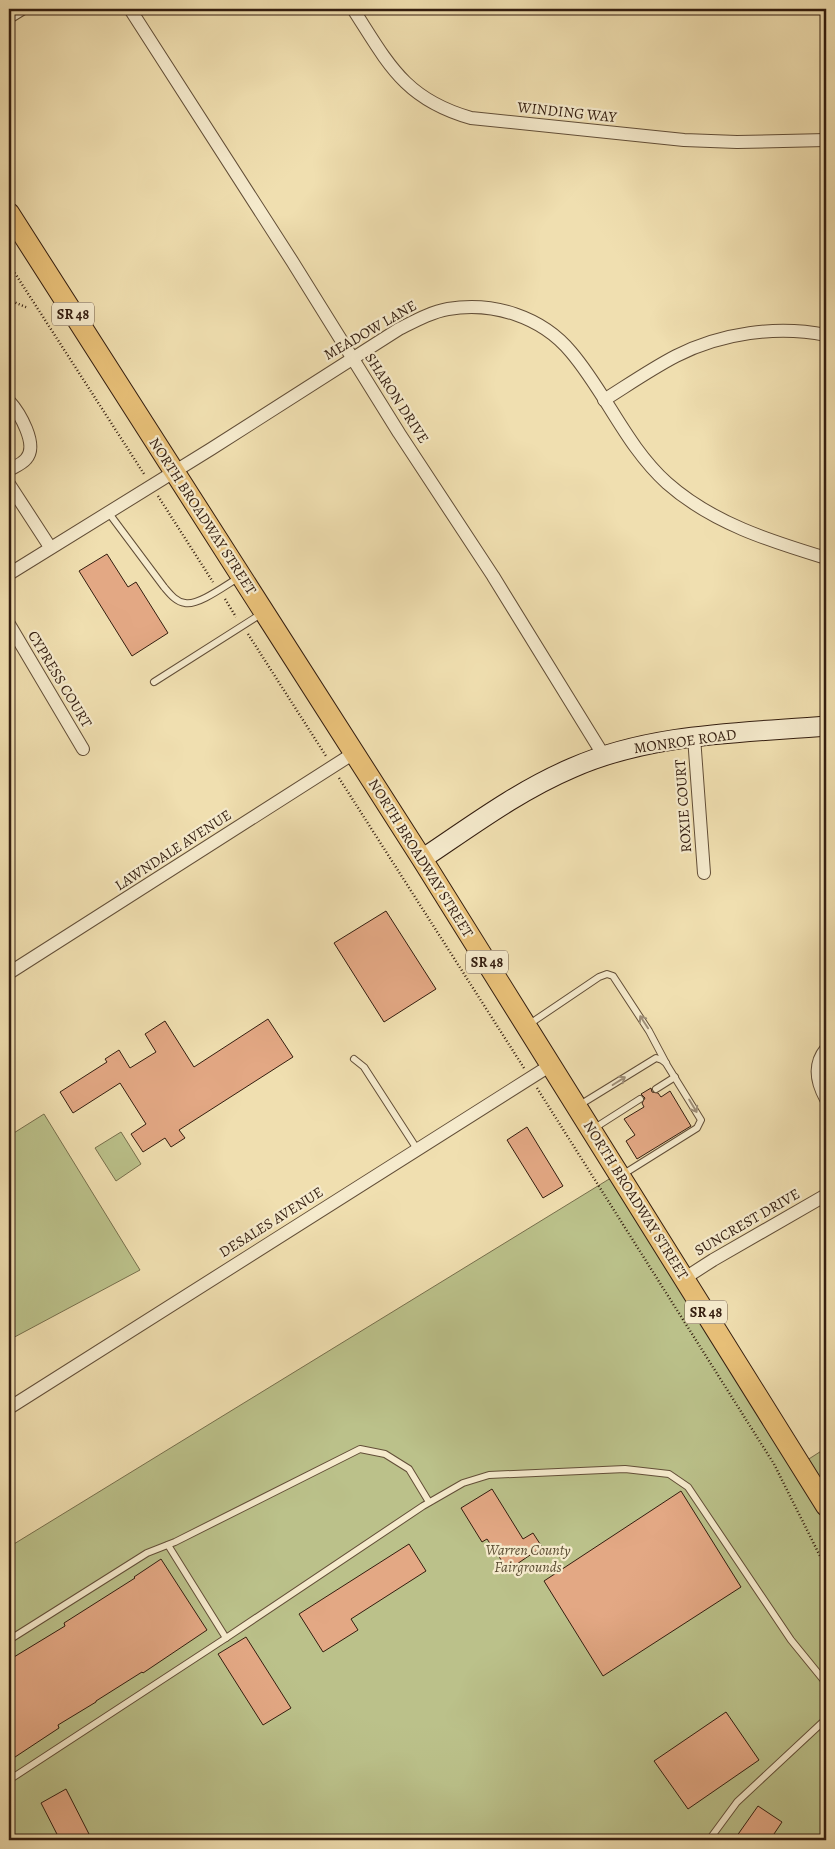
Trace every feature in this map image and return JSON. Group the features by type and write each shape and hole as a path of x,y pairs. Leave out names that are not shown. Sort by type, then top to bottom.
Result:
{"main road":[{"name":"NORTH BROADWAY STREET","path":"9,213 422,859 826,1506"}],"street":[{"path":"9,17 22,9"},
{"name":"SHARON DRIVE","path":"130,9 493,576 604,756"},
{"name":"WINDING WAY","path":"353,9 387,61 400,78 415,92 432,104 471,118 684,140 737,142 826,140"},
{"name":"MEADOW LANE","path":"9,574 211,449 399,329 428,314 468,307 490,308 516,315 548,331 571,352 643,458 668,484 701,508 737,527 826,558"},
{"path":"604,400 678,355 728,337 792,331 826,335"},
{"path":"9,401 27,431 30,452 26,460 9,470"},
{"path":"9,484 50,547"},
{"name":"CYPRESS COURT","path":"9,624 82,749"},
{"name":"MONROE ROAD","path":"422,859 524,793 571,768 604,756 664,741 826,726"},
{"name":"ROXIE COURT","path":"694,737 704,873"},
{"name":"LAWNDALE AVENUE","path":"9,974 354,753"},
{"path":"826,1050 819,1061 817,1072 818,1082 826,1099"},
{"name":"DESALES AVENUE","path":"9,1408 551,1065"},
{"name":"SUNCREST DRIVE","path":"685,1278 826,1195"}],"lane":[{"path":"108,512 174,598 180,602 191,604 241,576"},
{"path":"154,682 264,612"},
{"path":"527,1026 599,977 607,974 613,976 649,1031 667,1065 701,1120 697,1128 620,1176"},
{"path":"577,1107 656,1058 662,1060 667,1065"},
{"path":"354,1059 364,1067 417,1149"},
{"path":"656,1089 675,1077"},
{"path":"592,1130 640,1099"},
{"path":"9,1640 147,1553 168,1545 360,1449 385,1454 409,1469 429,1502"},
{"path":"9,1780 429,1502 463,1483 489,1475 625,1469 669,1474 688,1487 791,1640 826,1683"},
{"path":"168,1545 226,1638"},
{"path":"709,1840 737,1802 826,1719"}],"path":[{"path":"9,264 332,767 774,1464 826,1568"},
{"path":"9,300 28,308"}],"green space":[{"path":"44,1114 140,1270 9,1340 9,1136"},
{"path":"121,1132 141,1164 116,1181 95,1148"},
{"name":"Warren County Fairgrounds","path":"619,1173 801,1464 826,1448 826,1840 9,1840 9,1547"}],"building":[{"path":"107,554 128,587 136,582 168,633 132,656 79,571"},
{"path":"386,911 436,989 384,1022 334,943"},
{"path":"268,1019 293,1057 179,1130 185,1138 171,1147 165,1138 143,1152 131,1134 146,1124 120,1083 73,1113 60,1092 107,1062 105,1059 119,1050 130,1068 156,1052 145,1034 165,1021 194,1067"},
{"path":"651,1088 652,1092 658,1093 661,1097 670,1091 691,1126 637,1159 626,1141 635,1135 624,1119 644,1107 642,1103 645,1098 641,1094"},
{"path":"527,1127 563,1186 543,1198 507,1140"},
{"path":"492,1489 523,1539 533,1533 542,1547 508,1570 487,1539 482,1542 461,1508"},
{"path":"681,1491 741,1587 603,1676 544,1581"},
{"path":"409,1544 426,1571 351,1619 358,1630 323,1652 299,1614"},
{"path":"161,1559 207,1630 143,1673 58,1725 59,1728 9,1761 9,1660 65,1626 64,1623 135,1578"},
{"path":"246,1637 291,1708 263,1725 218,1654"},
{"path":"726,1712 759,1760 688,1809 654,1761"},
{"path":"66,1789 89,1834 76,1840 60,1840 41,1803"},
{"path":"758,1806 782,1822 770,1840 734,1840"}]}
